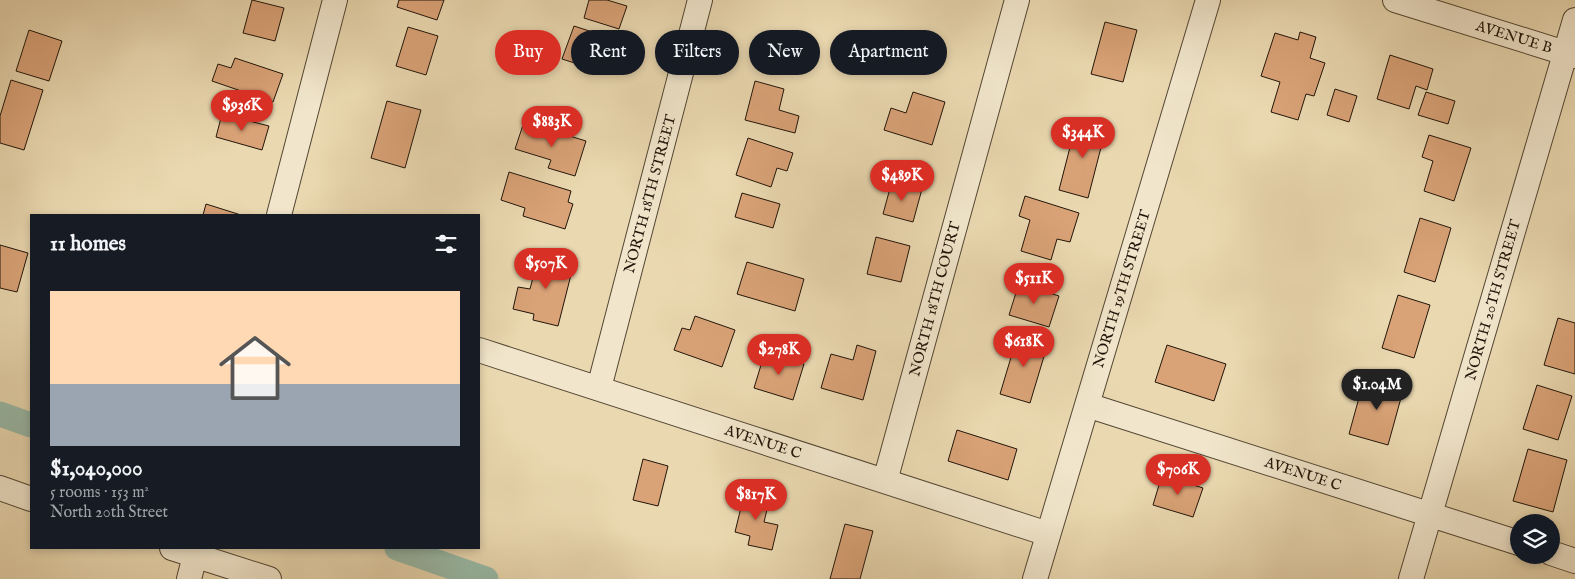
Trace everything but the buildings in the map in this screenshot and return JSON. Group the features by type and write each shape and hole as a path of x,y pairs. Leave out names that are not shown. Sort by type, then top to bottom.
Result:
{"street":[{"path":"279,214 335,0"},
{"name":"NORTH 18TH STREET","path":"599,388 700,0"},
{"name":"NORTH 18TH COURT","path":"885,481 1016,0"},
{"name":"NORTH 19TH STREET","path":"1035,579 1208,0"},
{"name":"AVENUE B","path":"1395,0 1570,55"},
{"name":"NORTH 20TH STREET","path":"1411,579 1570,55 1575,20"},
{"name":"AVENUE C","path":"480,350 1048,534"},
{"name":"AVENUE C","path":"1087,405 1510,540"},
{"path":"0,488 30,499"},
{"path":"178,549 196,552 268,579"},
{"path":"189,579 196,552"},
{"path":"1560,556 1575,561"}],"waterway":[{"path":"0,414 30,425"},
{"path":"400,549 486,579"}]}
